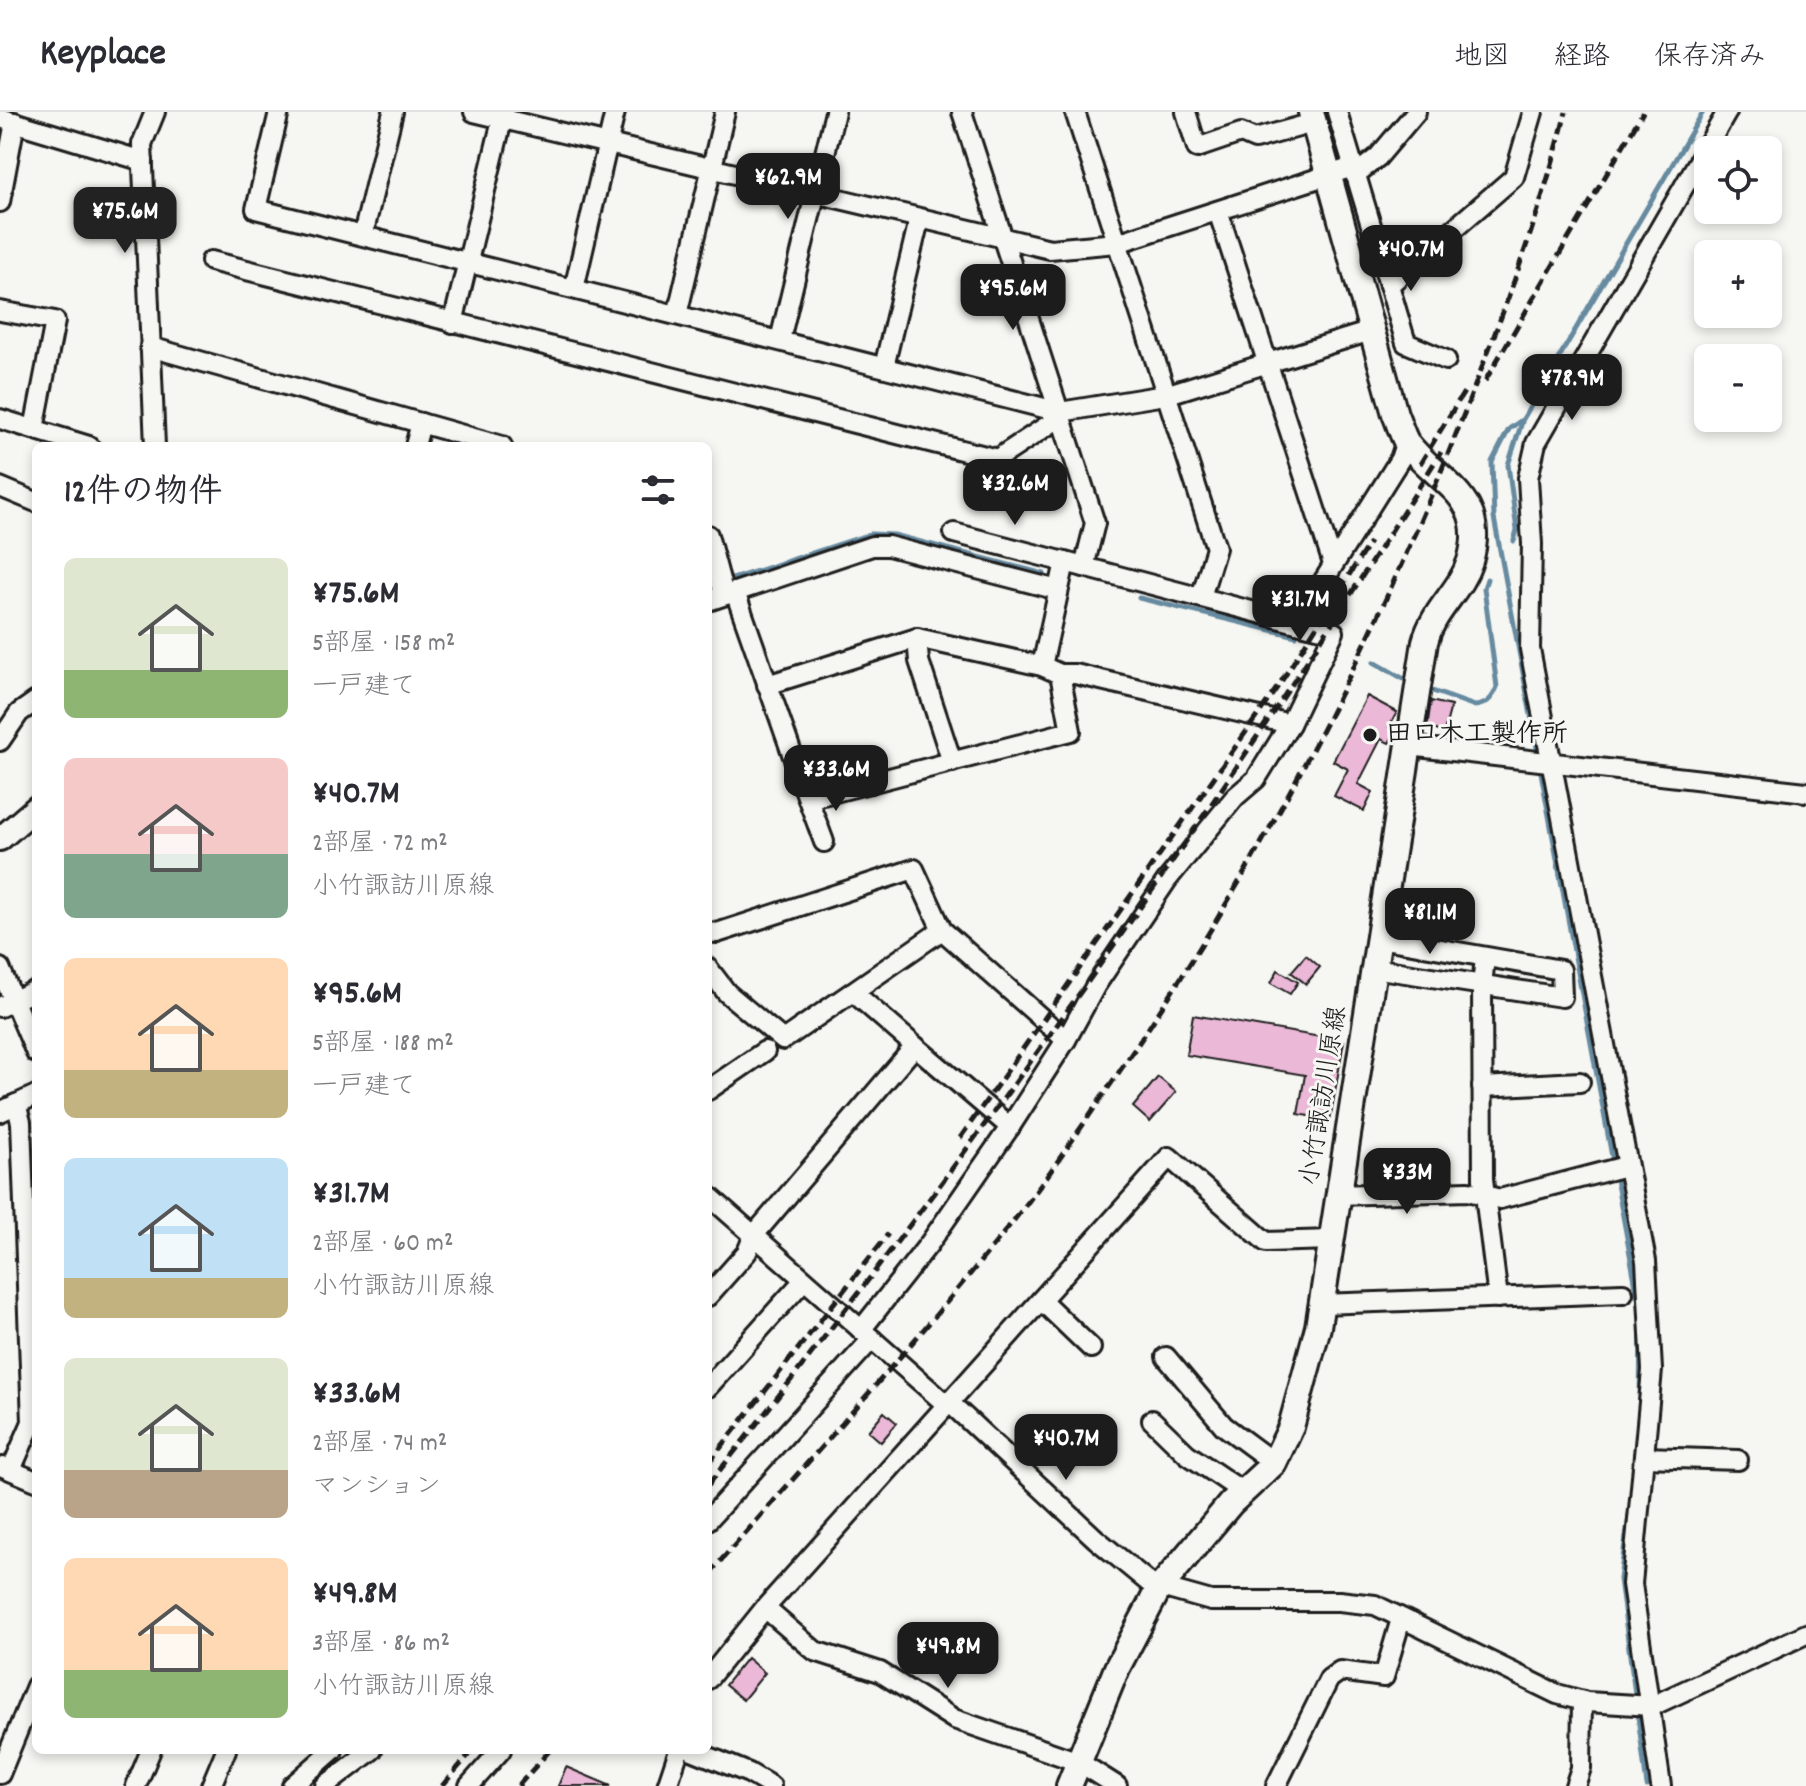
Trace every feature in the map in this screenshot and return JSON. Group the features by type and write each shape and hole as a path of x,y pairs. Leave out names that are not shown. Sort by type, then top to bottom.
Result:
{"main road":[{"name":"小竹諏訪川原線","path":"1069,1786 1117,1668 1159,1589 1243,1492 1274,1463 1291,1427 1321,1304 1430,623 1459,585 1470,559 1474,532 1467,503 1406,441 1371,331 1312,117"}],"street":[{"path":"154,112 142,144 155,442"},
{"path":"279,112 256,209 1060,412 1165,395 1371,331"},
{"path":"363,235 393,112"},
{"path":"474,112 503,116 712,170 1050,249 1117,243 1329,175 1354,171 1378,157 1416,112"},
{"path":"574,289 615,112"},
{"path":"677,315 725,112"},
{"path":"780,340 835,112"},
{"path":"962,112 1095,523 1084,567"},
{"path":"1075,112 1216,548 1201,597"},
{"path":"1186,112 1197,148 1241,133 1255,139 1312,117"},
{"path":"1337,112 1406,343 1446,360"},
{"path":"1389,285 1514,177 1533,112"},
{"path":"1661,1786 1632,1584 1652,1370 1646,1261 1530,649 1532,544 1528,478 1536,443 1727,112"},
{"path":"453,323 503,116"},
{"path":"0,202 7,120 143,161"},
{"path":"1218,211 1333,564"},
{"path":"884,367 919,220"},
{"path":"211,261 997,459 1053,422 1060,412"},
{"path":"0,311 55,321 34,429"},
{"path":"150,347 488,442"},
{"path":"0,419 76,442"},
{"path":"416,442 421,423"},
{"path":"1297,623 1400,459 1406,441"},
{"path":"0,487 32,500"},
{"path":"712,1515 867,1334 1010,1127 1066,1040 1096,985 1167,880 1235,797 1256,779 1290,724 1334,632 954,533"},
{"path":"722,591 872,546 888,546 1058,590"},
{"path":"712,551 722,591 767,685 824,842"},
{"path":"1042,666 1065,562"},
{"path":"767,685 917,638 1042,666 1060,674 1075,674 1290,724"},
{"path":"917,638 919,661 952,762"},
{"path":"808,799 1071,731 1060,674"},
{"path":"0,741 19,713 32,704"},
{"path":"1409,746 1806,792"},
{"path":"0,839 32,811"},
{"path":"712,932 914,869 942,930 1066,1040"},
{"path":"712,973 727,993 783,1040 942,930"},
{"path":"1373,968 1562,997 1561,970 1378,938"},
{"path":"1485,958 1482,985 1485,1197 1498,1298"},
{"path":"0,968 7,1004 32,1046"},
{"path":"7,1004 32,992"},
{"path":"853,992 1010,1127"},
{"path":"712,1291 747,1252 754,1235 915,1046"},
{"path":"712,1087 765,1051"},
{"path":"1482,1087 1580,1082"},
{"path":"32,1097 8,1108 21,1122 32,1422 5,1468 32,1479"},
{"path":"712,1674 765,1608 1169,1157 1266,1242 1332,1240"},
{"path":"1337,1195 1468,1191 1500,1199 1626,1167"},
{"path":"712,1200 948,1404 1096,1539 1159,1589 1211,1601 1365,1603 1557,1694 1582,1701 1625,1706 1649,1705 1806,1634"},
{"path":"712,1383 804,1280"},
{"path":"1321,1304 1623,1293"},
{"path":"1041,1300 1091,1348"},
{"path":"1166,1357 1224,1426 1274,1463"},
{"path":"1152,1420 1187,1454 1243,1492"},
{"path":"1644,1457 1738,1460"},
{"path":"765,1608 815,1651 880,1672 954,1719 1079,1762 1117,1786"},
{"path":"1276,1786 1329,1679 1340,1671 1384,1677 1401,1619"},
{"path":"0,1774 32,1696"},
{"path":"1575,1786 1581,1768 1582,1701"},
{"path":"136,1786 149,1754"},
{"path":"211,1786 224,1754"},
{"path":"292,1786 328,1754"},
{"path":"325,1786 367,1754"},
{"path":"469,1786 497,1754"},
{"path":"667,1786 678,1754"},
{"path":"701,1754 771,1786"}],"building":[{"name":"田口木工製作所","path":"1367,696 1397,712 1389,727 1396,731 1389,743 1381,739 1358,784 1373,792 1364,811 1334,796 1348,769 1333,761"},
{"path":"1431,701 1451,706 1444,732 1427,728"},
{"path":"1306,955 1320,967 1306,984 1291,972"},
{"path":"1278,970 1298,982 1290,994 1271,983"},
{"path":"1193,1015 1344,1041 1330,1120 1298,1114 1305,1075 1186,1055"},
{"path":"1158,1077 1176,1092 1150,1122 1133,1107"},
{"path":"884,1412 897,1423 881,1442 868,1431"},
{"path":"747,1658 765,1673 743,1700 725,1685"},
{"path":"566,1767 611,1786 558,1786"}],"waterway":[{"path":"1539,758 1494,518 1492,462 1509,429 1523,419 1703,112"},
{"path":"1514,541 1517,530 1508,465 1522,422"},
{"path":"712,586 871,534 894,535 1044,574"},
{"path":"1424,688 1475,706 1486,702 1494,694 1497,687 1484,588 1487,579"},
{"path":"1139,598 1296,636"},
{"path":"1374,662 1411,683"},
{"path":"1540,767 1640,1308"},
{"path":"1640,1408 1641,1318"},
{"path":"1632,1494 1620,1579 1647,1786"}],"railway":[{"path":"712,1570 897,1361 1021,1211 1169,996 1267,834 1354,666 1432,494 1521,260 1566,112"},
{"path":"1485,381 1643,112"},
{"path":"1420,464 1464,392"},
{"path":"712,1480 902,1235 1090,979 1269,718 1441,452"},
{"path":"960,1138 1279,685 1370,542"},
{"path":"712,1459 888,1234"},
{"path":"442,1786 470,1754"},
{"path":"518,1786 546,1754"}],"place":[{"name":"田口木工製作所","path":"1370,735"}]}
